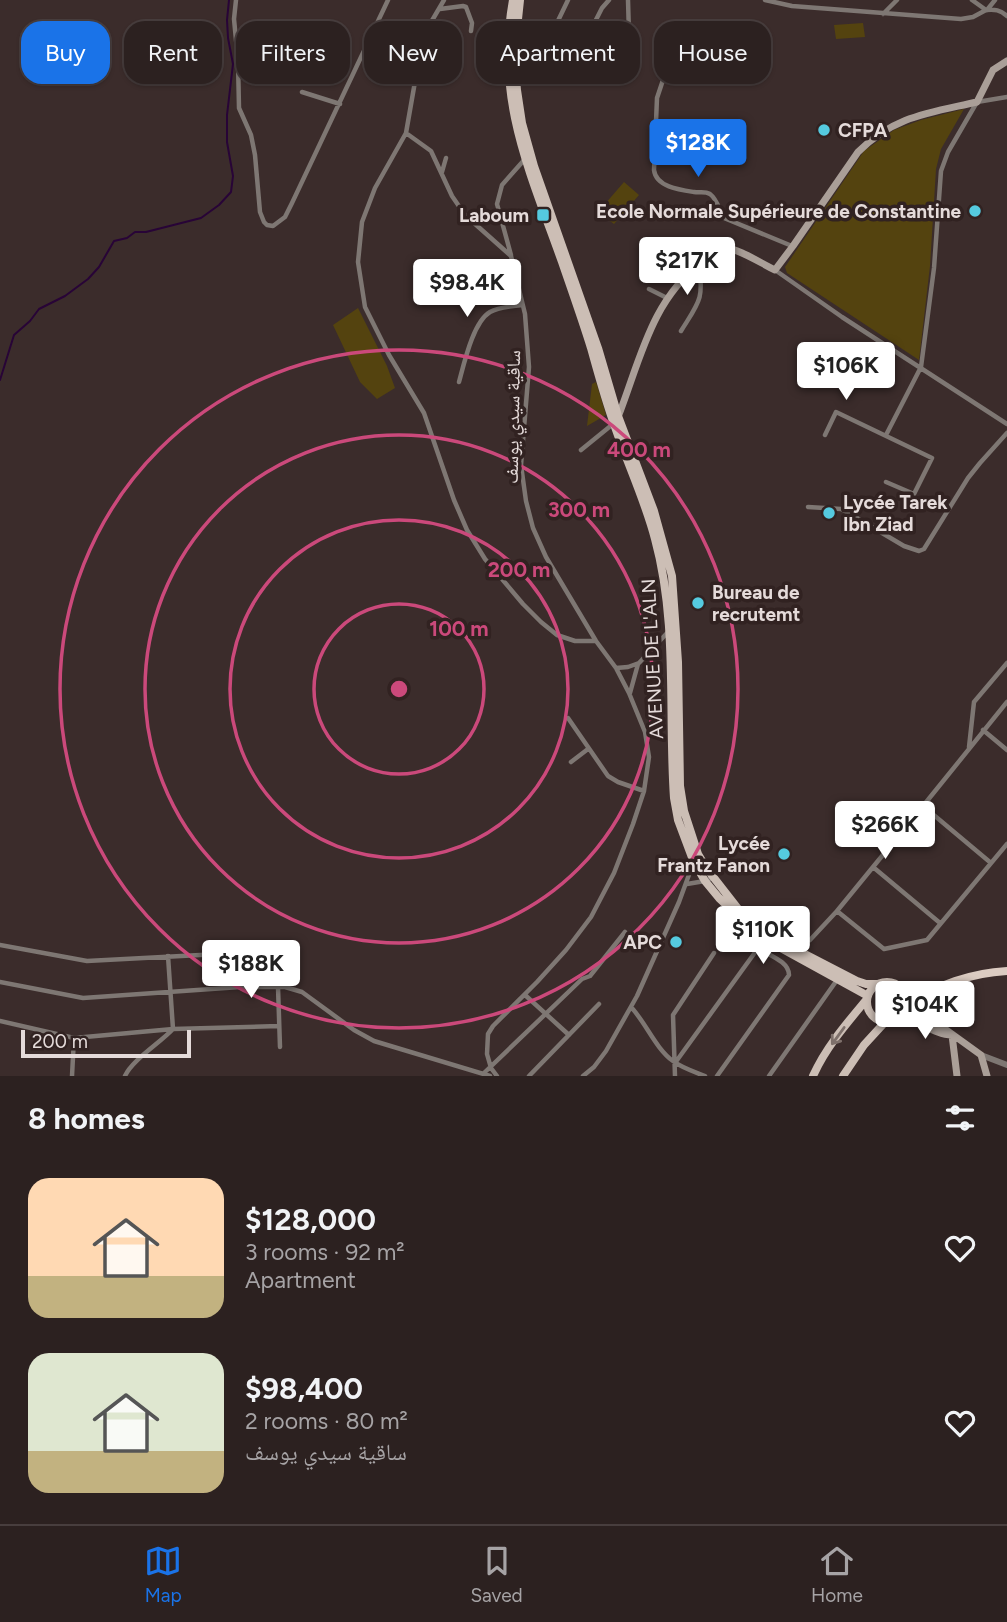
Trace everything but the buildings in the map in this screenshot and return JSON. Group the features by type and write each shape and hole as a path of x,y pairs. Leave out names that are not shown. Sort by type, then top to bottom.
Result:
{"highway":[{"path":"906,1005 951,981 975,974 1007,971"}],"main road":[{"path":"513,0 508,44 508,83 514,120 598,348 616,420 654,511 671,576 681,800 697,859 719,898 744,922 779,948 868,997"},
{"path":"520,0 515,64 528,158"},
{"path":"616,420 656,316 686,274 717,250 726,248 775,270 858,152 886,128 925,114 977,103 993,71 1007,61"},
{"path":"709,879 747,918 769,936 857,981 866,984 889,982 897,985 905,995 906,1005 896,1019 878,1019 868,1007 870,991 878,984"},
{"path":"811,1076 839,1032 868,997"},
{"path":"906,1005 981,1055 987,1076"},
{"path":"900,1016 943,1034 952,1035"},
{"path":"843,1076 864,1045 886,1021"},
{"path":"952,1035 957,1076"}],"street":[{"path":"236,0 234,19 239,61 238,102 253,145 260,212 264,222 273,226 285,216 292,203 388,0"},
{"path":"444,0 423,36 406,133 375,188 362,222 358,262 365,307 389,355 424,413 454,500 467,530 485,559 504,583 557,635 575,641 596,641"},
{"path":"568,0 555,27 555,38 570,71 602,8 609,0"},
{"path":"628,0 629,21"},
{"path":"765,0 792,6 961,19 973,17 986,10 995,0"},
{"path":"792,6 798,0"},
{"path":"883,14 897,0"},
{"path":"972,0 986,10 994,9 1007,16"},
{"path":"439,9 466,7 472,23 471,31"},
{"path":"662,84 657,98 653,170 657,179 668,186 707,192 714,197 724,218 793,246"},
{"path":"302,92 340,103"},
{"path":"886,435 921,368 934,268 941,171 948,152 977,103 1007,97"},
{"path":"406,133 431,151 452,196 465,215 511,256"},
{"path":"442,173 446,158"},
{"name":"ساقية سيدي يوسف","path":"491,1068 487,1054 488,1034 566,950 591,917 614,873 644,791 649,757 645,733 629,694 616,668 596,641 546,557 533,528 526,500 521,465 529,367 524,314 497,204 502,186 528,158"},
{"path":"681,331 701,294 699,264"},
{"path":"775,270 842,317 1007,424"},
{"path":"649,289 667,298"},
{"path":"458,382 481,320 490,312 522,304"},
{"path":"825,435 836,412 932,458 914,494 886,482"},
{"path":"581,450 616,420"},
{"path":"808,507 845,511 904,547 919,551 923,549 968,478 1007,433"},
{"path":"616,668 639,663 673,630"},
{"path":"629,694 639,663"},
{"path":"968,748 974,702 1007,663"},
{"path":"810,940 837,911 1007,702"},
{"path":"1002,708 1007,712"},
{"path":"568,718 608,776 644,791"},
{"path":"983,730 1007,750"},
{"path":"571,762 589,749"},
{"path":"923,806 991,863"},
{"path":"837,911 884,949 926,940 1007,844"},
{"path":"583,1076 606,1051 631,1007 697,859"},
{"path":"873,867 940,923"},
{"path":"686,884 709,879"},
{"path":"484,1073 582,979 590,976 625,932"},
{"path":"0,945 87,961 229,955 239,966 240,987"},
{"path":"774,958 779,948"},
{"path":"675,1063 756,951 761,950 788,966 789,975 717,1076"},
{"path":"675,1076 673,1015 714,953"},
{"path":"125,1076 131,1066 173,1029 168,956"},
{"path":"769,1076 838,979"},
{"path":"0,982 83,998 240,987 294,989 374,1041 490,1076"},
{"path":"278,987 280,1047"},
{"path":"525,995 569,1035"},
{"path":"529,1076 598,1004"},
{"path":"631,1007 665,1054 675,1063 705,1076"},
{"path":"0,1021 74,1038 173,1029 279,1026"},
{"path":"72,1076 74,1038"},
{"path":"981,1055 1007,1065"},
{"path":"491,1068 497,1076"}],"shaded area":[{"path":"863,23 865,37 836,39 834,25"},
{"path":"964,109 941,149 936,169 930,266 919,360 787,273 785,267 864,151 894,130"},
{"path":"624,182 639,195 614,224 598,212"},
{"path":"358,308 395,388 377,399 360,382 333,325"},
{"path":"596,382 606,415 587,426 592,384"}],"waterway":[{"path":"0,380 14,335 39,309 65,296 88,279 99,267 114,241 127,238 135,232 146,232 201,218 231,192 233,176 227,142 233,64 228,38 229,0"}],"place":[{"name":"CFPA","path":"824,130"},
{"name":"Ecole Normale Supérieure de Constantine","path":"975,211"},
{"name":"Laboum","path":"543,215"},
{"name":"Lycée Tarek Ibn Ziad","path":"829,513"},
{"name":"Bureau de recrutemt","path":"698,603"},
{"name":"Lycée Frantz Fanon","path":"784,854"},
{"name":"APC","path":"676,942"}]}
